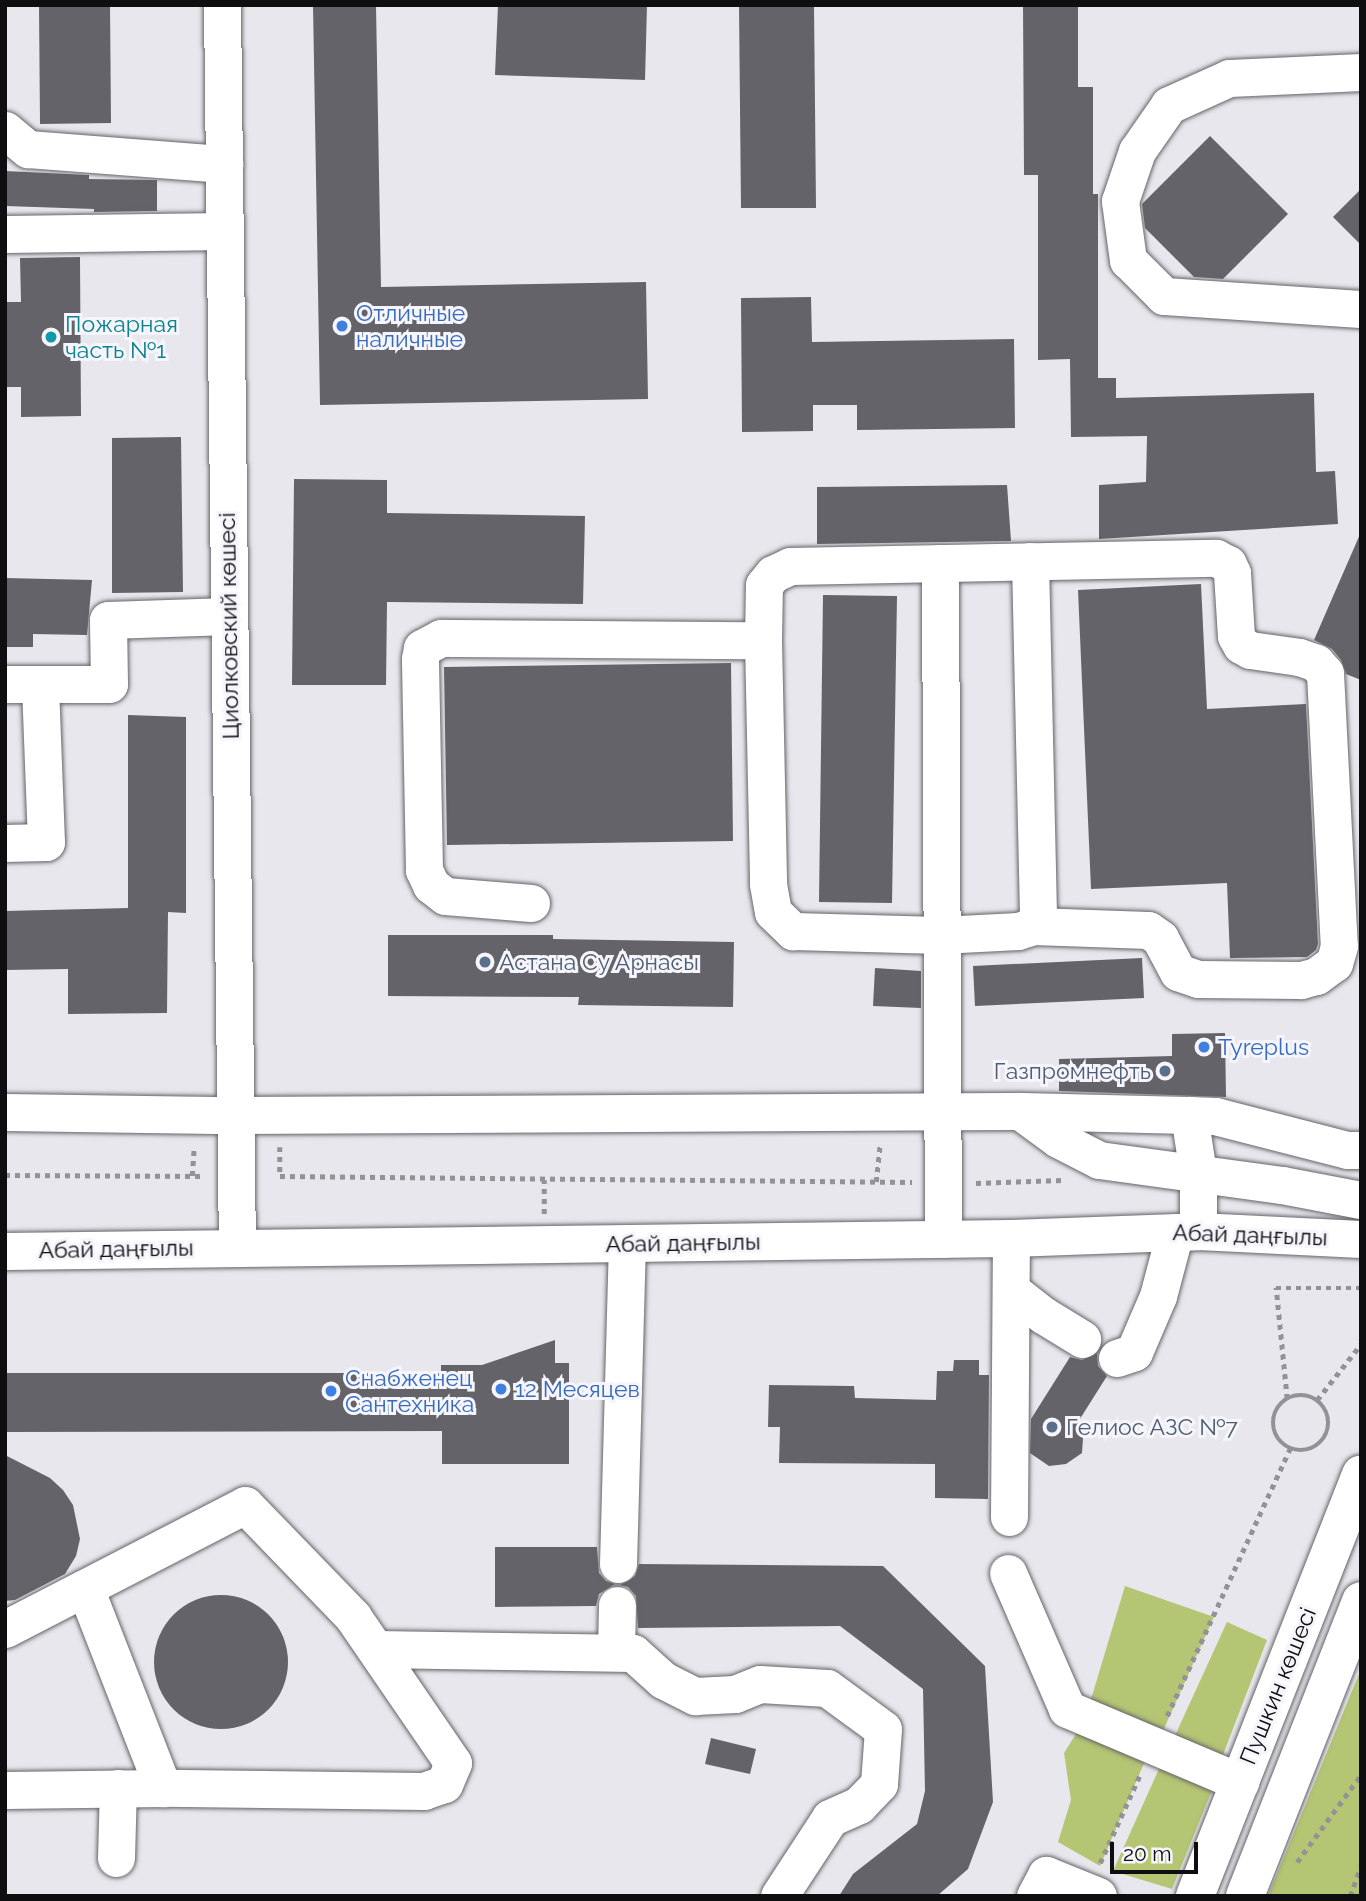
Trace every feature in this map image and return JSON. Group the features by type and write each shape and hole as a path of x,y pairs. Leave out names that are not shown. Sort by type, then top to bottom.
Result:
{"main road":[{"name":"Пушкин көшесі","path":"1195,1896 1361,1475"},
{"name":"Пушкин көшесі","path":"1245,1896 1361,1601"}],"street":[{"name":"Циолковский көшесі","path":"222,5 233,1115 237,1248"},
{"path":"1361,72 1229,78 1169,105 1137,151 1120,201 1128,260 1164,296 1361,309"},
{"path":"5,130 28,149 224,164"},
{"path":"5,234 225,231"},
{"path":"1216,558 1228,564 1232,573 1236,636 1241,645 1250,650 1299,657 1316,663 1325,673 1339,946 1334,963 1316,976 1301,980 1198,979 1178,972 1160,938 1149,930 1032,926 1018,931 940,935 793,931 773,912 768,884 764,585 773,574 790,565 940,563 1216,558"},
{"path":"1031,561 1038,914 1032,926"},
{"path":"940,563 943,1239"},
{"path":"5,843 46,842 23,684 109,684 108,620 229,616"},
{"path":"531,903 445,896 431,885 424,870 422,648 441,638 763,640"},
{"path":"5,1112 233,1115 1020,1111 1189,1115 1215,1116 1347,1150 1361,1150"},
{"path":"1020,1111 1058,1139 1099,1160 1361,1200"},
{"path":"1117,1358 1134,1352 1186,1232 1198,1173 1189,1115"},
{"name":"Абай даңғылы","path":"5,1251 1011,1238 1186,1232 1361,1239"},
{"path":"1009,1517 1011,1238"},
{"path":"618,1564 627,1244"},
{"path":"1011,1290 1042,1315 1082,1339"},
{"path":"5,1629 245,1505 353,1617 453,1763 444,1784 424,1791 163,1788 5,1790"},
{"path":"1008,1573 1067,1709 1240,1782"},
{"path":"85,1588 163,1788"},
{"path":"616,1652 617,1605"},
{"path":"376,1649 633,1653 663,1679 695,1696 735,1694 760,1684 827,1688 883,1729 879,1784 859,1805 830,1818 779,1896"},
{"path":"116,1858 118,1788"},
{"path":"1035,1896 1046,1875 1093,1894"}],"path":[{"path":"192,1176 194,1135"},
{"path":"876,1182 881,1140"},
{"path":"280,1141 280,1176 916,1182"},
{"path":"5,1175 205,1176"},
{"path":"544,1180 544,1222"},
{"path":"974,1183 1064,1180"},
{"path":"1287,1399 1276,1288 1361,1288"},
{"path":"1317,1400 1361,1344"},
{"path":"1300,1395 1317,1400 1328,1414 1328,1432 1324,1440 1308,1450 1290,1449 1276,1436 1273,1427 1277,1409 1287,1399 1300,1395"},
{"path":"1093,1894 1153,1745 1290,1449"},
{"path":"1290,1871 1361,1775"},
{"path":"1350,1896 1361,1866"}],"green space":[{"path":"1125,1586 1214,1617 1162,1733 1089,1706"},
{"path":"1227,1622 1267,1640 1221,1760 1173,1740"},
{"path":"1361,1669 1361,1896 1268,1896"},
{"path":"1081,1726 1148,1754 1100,1866 1058,1842 1071,1800 1064,1753"},
{"path":"1163,1760 1215,1783 1172,1889 1113,1871"}],"building":[{"path":"39,5 110,5 111,123 40,124"},
{"path":"313,5 376,5 381,287 646,282 648,399 320,405"},
{"path":"498,5 647,5 645,80 495,75"},
{"path":"739,5 814,5 816,208 741,208"},
{"path":"1023,5 1078,5 1078,87 1093,87 1093,194 1098,194 1098,378 1116,378 1116,398 1314,393 1316,472 1335,471 1338,524 1099,539 1099,485 1146,482 1147,436 1071,437 1070,359 1038,360 1038,175 1024,175"},
{"path":"1210,136 1288,214 1223,279 1194,277 1145,228 1142,204"},
{"path":"5,171 89,175 89,179 157,180 157,211 94,212 94,209 5,206"},
{"path":"1361,189 1361,245 1333,217"},
{"name":"Пожарная часть №1","path":"80,257 81,416 21,417 21,387 5,387 5,302 21,302 20,258"},
{"path":"811,297 812,342 1014,339 1015,428 857,430 857,405 813,405 813,431 742,432 741,298"},
{"path":"181,437 183,592 112,593 112,438"},
{"path":"294,479 387,480 387,513 585,516 583,604 387,602 386,685 292,685"},
{"path":"1007,485 1011,541 817,544 817,487"},
{"path":"1361,532 1361,680 1346,674 1341,660 1332,649 1314,640"},
{"path":"5,578 92,580 87,635 33,634 33,647 5,647"},
{"path":"1201,584 1207,709 1306,704 1318,944 1316,950 1307,957 1230,958 1227,883 1091,889 1078,590"},
{"path":"823,595 897,596 892,903 819,902"},
{"path":"731,663 733,841 447,845 444,667"},
{"path":"128,715 186,717 186,913 168,912 167,1013 68,1014 68,969 5,970 5,911 128,908"},
{"path":"388,935 553,935 553,939 734,942 733,1007 578,1005 579,997 388,996"},
{"path":"1142,958 1144,998 975,1006 973,966"},
{"path":"875,968 921,971 921,1008 873,1006"},
{"path":"1225,1033 1226,1097 1059,1091 1059,1059 1172,1056 1172,1034"},
{"path":"555,1340 555,1363 569,1363 569,1464 442,1464 442,1431 5,1432 5,1373 441,1373 441,1365 482,1365"},
{"path":"1097,1353 1098,1366 1107,1376 1078,1422 1083,1438 1082,1453 1066,1464 1049,1466 1030,1453 1031,1419 1070,1357 1082,1360"},
{"path":"954,1360 979,1360 979,1375 989,1375 988,1499 935,1498 935,1464 779,1463 780,1427 768,1427 769,1385 854,1386 855,1398 936,1400 937,1371 953,1371"},
{"path":"5,1455 50,1478 63,1490 73,1505 80,1539 76,1556 65,1574 15,1600 5,1601"},
{"path":"495,1547 597,1547 599,1573 606,1581 615,1584 599,1594 596,1606 495,1607"},
{"path":"639,1564 883,1566 985,1666 993,1802 968,1869 937,1896 839,1896 853,1874 917,1824 925,1791 923,1689 840,1626 638,1628 636,1596 628,1587 620,1585 635,1576"},
{"path":"221,1595 247,1600 268,1615 283,1636 288,1662 283,1688 268,1709 247,1724 221,1729 195,1724 174,1709 159,1688 154,1662 159,1636 174,1615 195,1600"},
{"path":"711,1738 756,1749 750,1774 705,1764"}],"place":[{"name":"Отличные наличные","path":"342,326"},
{"name":"Пожарная часть №1","path":"51,337"},
{"name":"Астана Су Арнасы","path":"485,962"},
{"name":"Tyreplus","path":"1204,1047"},
{"name":"Газпромнефть","path":"1165,1071"},
{"name":"12 Месяцев","path":"501,1389"},
{"name":"Снабженец Сантехника","path":"331,1391"},
{"name":"Гелиос АЗС №7","path":"1052,1427"}]}
